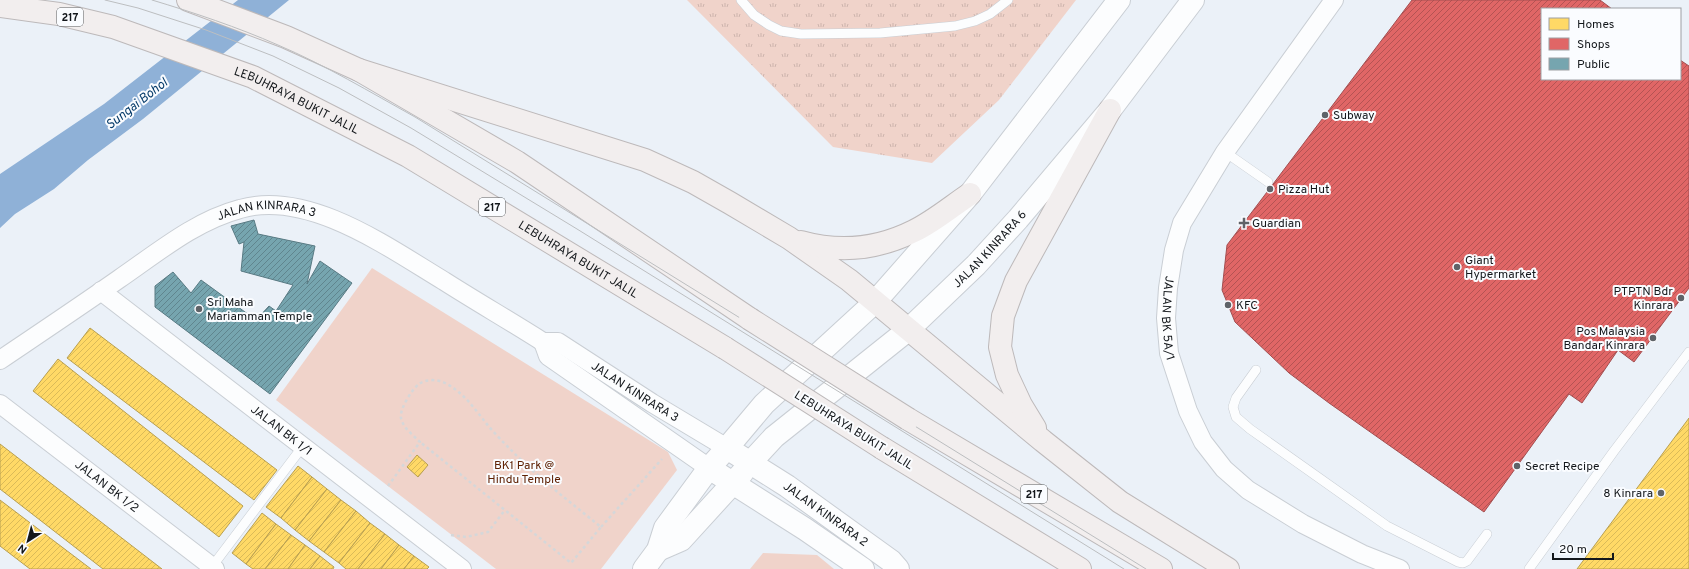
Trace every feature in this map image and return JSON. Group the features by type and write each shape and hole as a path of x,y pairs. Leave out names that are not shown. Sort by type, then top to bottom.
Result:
{"highway":[{"name":"217","path":"188,0 286,37 359,70 517,162 750,319 908,419 1161,569"},
{"name":"LEBUHRAYA BUKIT JALIL","path":"0,6 59,14 138,35 253,77 408,156 725,348 882,448 1080,569"},
{"path":"359,70 645,160 693,182 789,238 849,280 1043,441 1120,502 1228,569"},
{"path":"1043,441 1021,405 1007,375 1000,347 1003,316 1016,282 1110,110"},
{"path":"789,238 817,247 838,249 865,247 885,243 915,231 970,194"}],"main road":[{"path":"644,569 658,550 665,528 709,468 764,404 875,302 970,194 1119,0"},
{"name":"JALAN KINRARA 6","path":"658,550 681,540 774,438 908,330 976,265 1110,110 1193,0"},
{"name":"JALAN KINRARA 2","path":"727,448 815,505 891,561 898,569"},
{"name":"JALAN KINRARA 2","path":"709,468 805,529 863,569"}],"street":[{"name":"JALAN BK 5A/1","path":"1334,0 1225,152 1182,223 1174,250 1168,288 1166,318 1169,353 1188,411 1203,442 1224,468 1248,490 1303,524 1362,554 1400,569"},
{"name":"JALAN KINRARA 3","path":"0,360 168,244 217,217 241,208 268,205 299,208 330,218 364,234 543,342 558,342 652,403 727,448"},
{"name":"JALAN BK 1/1","path":"101,291 462,569"},
{"name":"JALAN KINRARA 3","path":"543,342 548,356 709,468"},
{"name":"JALAN BK 1/2","path":"0,404 212,568"}],"lane":[{"path":"742,0 754,14 769,25 781,31 802,34 880,33 955,26 975,21 990,14 1008,0"},
{"path":"1225,152 1268,182"},
{"path":"1529,569 1614,451 1689,352"},
{"path":"1256,370 1236,398 1233,407 1236,417 1241,422 1270,443 1387,526 1458,562 1462,563 1467,561 1487,534"},
{"path":"212,568 303,446"}],"path":[{"path":"601,527 564,498 513,452 486,423 469,401 445,383 434,380 425,381 418,384 401,411 404,426 420,442 571,563 663,458"},
{"path":"388,486 420,442"},
{"path":"451,535 466,537 488,532 505,510"}],"green space":[{"path":"687,0 1076,0 999,100 932,163 833,147"},
{"name":"BK1 Park @ Hindu Temple","path":"372,268 668,452 677,470 601,569 496,569 276,400"},
{"path":"763,553 817,555 834,569 750,569"}],"water":[{"name":"Sungai Bohol","path":"238,0 289,0 143,119 88,160 54,189 15,214 0,228 0,174 104,104"}],"building: Homes":[{"path":"90,328 277,470 254,500 67,358"},
{"path":"58,359 243,506 219,537 33,391"},
{"name":"8 Kinrara","path":"1689,418 1689,569 1577,569"},
{"path":"0,444 162,569 103,569 0,489"},
{"path":"417,455 428,465 418,477 407,467"},
{"path":"298,466 312,477 281,518 266,507"},
{"path":"312,477 327,489 295,530 281,518"},
{"path":"327,489 341,500 309,541 295,530"},
{"path":"0,500 91,569 30,569 0,546"},
{"path":"341,500 356,511 324,552 309,541"},
{"path":"356,511 370,523 339,563 324,552"},
{"path":"262,513 276,524 246,564 232,553"},
{"path":"370,523 385,534 358,569 346,569 339,563"},
{"path":"276,524 291,535 265,569 253,569 246,564"},
{"path":"385,534 399,545 381,569 358,569"},
{"path":"291,535 305,545 288,569 265,569"},
{"path":"305,545 320,556 310,569 288,569"},
{"path":"399,545 414,556 404,569 381,569"},
{"path":"320,556 334,567 333,569 310,569"},
{"path":"414,556 429,567 427,569 404,569"}],"building: Shops":[{"name":"Giant Hypermarket","path":"1412,0 1600,0 1611,8 1541,8 1541,80 1681,80 1681,61 1689,66 1689,288 1634,362 1618,350 1582,403 1569,394 1484,512 1329,403 1289,373 1235,322 1222,290 1227,245"}],"building: Public":[{"name":"Sri Maha Mariamman Temple","path":"254,220 258,234 315,246 307,284 320,261 352,283 270,394 155,307 155,286 173,272 191,293 201,280 256,320 269,306 276,311 293,285 241,271 244,242 239,244 231,226"}],"tram line":[{"path":"105,0 138,8 206,30 273,56 339,88 411,128 577,229 1124,569"},
{"path":"152,0 247,32 296,53 415,117 1146,569"}],"place":[{"name":"Subway","path":"1325,115"},
{"name":"Pizza Hut","path":"1270,189"},
{"name":"Guardian","path":"1244,223"},
{"name":"Giant Hypermarket","path":"1457,267"},
{"name":"PTPTN Bdr Kinrara","path":"1681,298"},
{"name":"KFC","path":"1228,305"},
{"name":"Sri Maha Mariamman Temple","path":"199,309"},
{"name":"Pos Malaysia Bandar Kinrara","path":"1653,338"},
{"name":"Secret Recipe","path":"1517,466"},
{"name":"8 Kinrara","path":"1661,493"}]}
